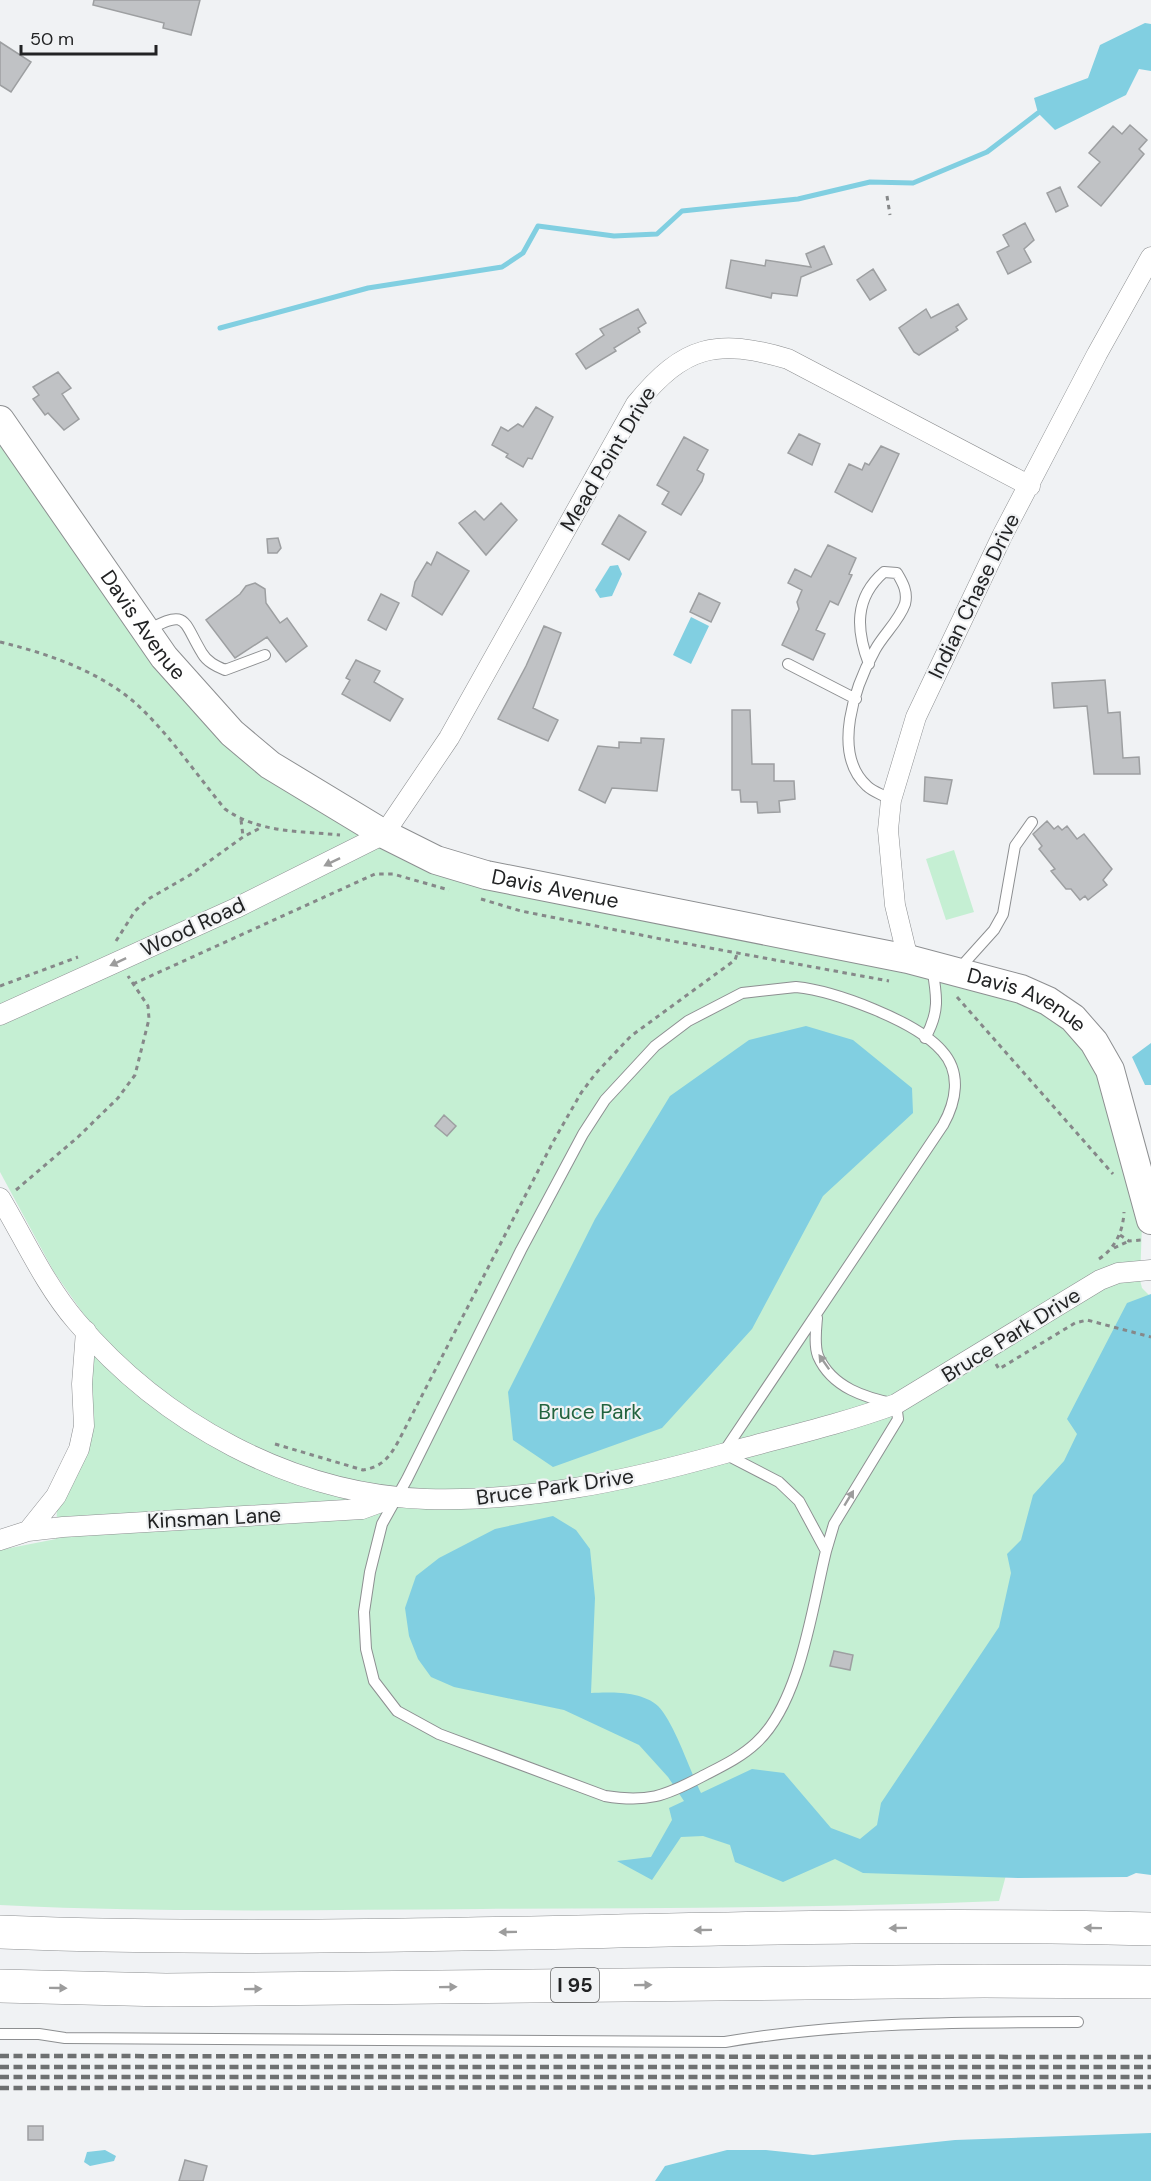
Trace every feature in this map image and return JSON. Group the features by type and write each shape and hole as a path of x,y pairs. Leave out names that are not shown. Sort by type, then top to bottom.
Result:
{"highway":[{"path":"0,1932 179,1935 1005,1927 1151,1929"},
{"name":"I 95","path":"0,1986 177,1990 963,1981 1151,1982"}],"main road":[{"name":"Davis Avenue","path":"0,420 146,631 181,678 232,733 289,777 384,834 436,860 486,875 925,973 1021,988 1048,1001 1073,1018 1094,1042 1110,1070 1147,1230"}],"street":[{"name":"Indian Chase Drive","path":"925,973 896,905 889,853 891,800 916,717 1002,536 1097,354 1151,257"},
{"name":"Mead Point Drive","path":"384,834 449,738 636,404 659,376 696,352 711,348 733,348 760,351 788,359 1030,486"},
{"name":"Wood Road","path":"0,1015 236,908 384,834"},
{"name":"Bruce Park Drive","path":"0,1198 58,1295 86,1331 122,1369 204,1432 252,1455 321,1481 363,1492 397,1496 468,1499 527,1495 623,1480 762,1445 896,1404 1100,1280 1118,1273 1151,1270"},
{"path":"28,1531 56,1496 79,1449 84,1426 82,1384 86,1331"},
{"name":"Kinsman Lane","path":"0,1540 28,1531 63,1527 362,1509 397,1496"}],"lane":[{"path":"869,664 858,630 862,607 873,581 884,572 897,573 906,587 905,603 869,664 856,699 848,742 852,764 867,786 891,800"},
{"path":"146,631 166,620 178,618 188,625 202,654 211,663 225,670 266,655"},
{"path":"788,664 856,699"},
{"path":"925,1038 935,1021 925,973 994,930 1003,914 1015,846 1032,822"},
{"path":"817,1318 819,1357 844,1387 869,1399 896,1404 898,1419 834,1524 786,1697 766,1732 737,1758 666,1795 629,1800 605,1796 439,1734 397,1711 374,1681 366,1649 364,1612 369,1572 380,1531 521,1250 583,1134 605,1100 655,1046 688,1020 742,993 796,987 822,990 888,1015 925,1038 943,1052 953,1072 956,1093 951,1110 817,1318 723,1454 778,1482 799,1501 826,1551"},
{"path":"0,2034 39,2034 65,2038 725,2042 788,2031 836,2030 897,2022 1078,2022"}],"path":[{"path":"887,196 890,214"},
{"path":"0,642 67,662 131,700 150,718 225,809 241,820 263,826 348,836"},
{"path":"241,820 243,837"},
{"path":"112,947 135,911 150,898 190,875 243,837 263,826"},
{"path":"133,984 375,874 393,874 457,892"},
{"path":"478,898 521,911 737,954 925,973 948,987 983,1024 1116,1180"},
{"path":"271,1442 363,1470 375,1468 384,1461 399,1440 553,1142 581,1093 596,1073 631,1036 735,960 737,954"},
{"path":"0,986 82,956"},
{"path":"21,1199 16,1190 78,1137 118,1098 135,1075 149,1019 148,1006 125,972"},
{"path":"1112,1248 1120,1234 1124,1208"},
{"path":"1097,1261 1112,1248 1147,1230"},
{"path":"1120,1234 1129,1241"},
{"path":"993,1358 999,1369 1075,1323 1087,1320 1151,1337"}],"green space":[{"name":"Bruce Park","path":"0,436 170,680 402,852 895,968 967,990 999,994 1052,1014 1098,1067 1142,1224 1140,1280 1142,1288 1151,1297 1151,1342 999,1901 740,1907 301,1910 180,1910 0,1905 0,1550 56,1539 57,1507 99,1336 54,1272 0,1172"},
{"path":"954,850 974,912 946,920 926,859"}],"water":[{"path":"1145,23 1151,24 1151,71 1139,69 1126,95 1055,130 1038,113 1034,98 1088,78 1100,45"},
{"path":"618,565 622,574 612,596 600,598 595,590 610,566"},
{"path":"691,617 709,626 691,664 673,655"},
{"path":"806,1026 853,1040 912,1088 913,1113 823,1196 752,1329 662,1428 553,1467 513,1440 508,1392 595,1219 670,1096 749,1040"},
{"path":"1151,1043 1151,1085 1145,1085 1132,1057"},
{"path":"1151,1294 1151,1875 1136,1873 1127,1877 1018,1878 863,1873 835,1859 783,1882 735,1862 730,1845 703,1836 681,1837 652,1880 617,1861 651,1857 672,1820 669,1808 684,1801 668,1777 639,1745 564,1710 454,1687 431,1677 418,1659 409,1636 405,1608 416,1576 439,1558 495,1529 553,1516 576,1530 590,1549 595,1598 591,1693 635,1695 658,1706 676,1735 701,1793 752,1769 784,1773 831,1828 860,1839 877,1825 881,1803 999,1627 1011,1573 1007,1554 1021,1540 1033,1495 1064,1461 1077,1434 1067,1419 1127,1303"},
{"path":"1151,2133 1151,2181 655,2181 665,2166 727,2150 766,2150 813,2155 955,2140"},
{"path":"105,2150 116,2156 114,2161 90,2166 84,2162 87,2152"}],"building":[{"path":"94,0 200,0 191,35 163,28 164,23 93,5"},
{"path":"0,42 31,62 11,92 0,85"},
{"path":"1130,125 1147,140 1139,149 1144,154 1101,206 1078,187 1100,162 1089,153 1113,126 1122,134"},
{"path":"1060,187 1068,206 1056,212 1047,193"},
{"path":"1025,223 1034,240 1024,249 1031,262 1008,274 997,252 1009,246 1003,235"},
{"path":"824,246 832,264 801,277 797,296 772,293 771,298 726,288 731,260 765,266 766,260 811,267 806,254"},
{"path":"873,269 886,290 870,300 857,280"},
{"path":"958,304 967,319 956,327 958,330 919,355 914,352 899,328 926,309 931,318"},
{"path":"638,309 646,323 638,328 640,332 614,348 616,351 586,369 576,354 604,335 600,329"},
{"path":"58,372 71,388 62,394 79,419 64,430 48,413 45,415 33,399 39,395 33,387"},
{"path":"536,407 553,417 532,459 528,458 523,467 506,457 508,454 492,445 501,427 508,431 518,424 523,427"},
{"path":"799,434 820,444 812,465 788,453"},
{"path":"684,437 708,450 697,470 704,474 702,481 681,515 662,504 669,492 657,485"},
{"path":"881,446 899,454 872,512 835,492 849,464 862,470 865,463 869,465"},
{"path":"501,503 517,520 486,555 459,523 475,511 484,520"},
{"path":"619,515 646,532 629,560 602,544"},
{"path":"278,538 281,548 277,553 268,553 267,539"},
{"path":"828,545 856,558 849,574 852,575 838,605 830,601 816,630 825,634 813,660 782,645 799,609 797,602 802,590 788,583 795,569 811,577"},
{"path":"437,552 469,571 442,615 412,596 415,582 427,562 431,565"},
{"path":"255,583 265,589 266,603 280,623 287,618 307,646 286,662 267,637 235,658 206,620 240,594 246,586"},
{"path":"699,593 720,603 711,622 690,612"},
{"path":"381,594 399,603 386,630 368,620"},
{"path":"544,626 561,633 533,708 558,720 548,741 498,719"},
{"path":"356,660 380,671 374,682 403,699 390,721 342,694 350,680 346,678"},
{"path":"1105,680 1108,713 1120,712 1123,758 1139,757 1140,774 1094,774 1087,706 1054,708 1052,683"},
{"path":"732,710 750,710 752,764 774,764 774,781 794,781 795,799 779,801 780,812 758,813 757,802 741,802 740,790 732,790"},
{"path":"641,738 664,739 657,791 612,788 605,803 579,790 598,746 619,748 619,742 641,743"},
{"path":"925,777 952,780 947,804 924,801"},
{"path":"1047,821 1054,829 1058,826 1062,830 1067,826 1077,839 1084,834 1112,869 1103,880 1107,885 1088,900 1085,896 1080,900 1071,889 1066,889 1051,871 1055,869 1039,849 1042,846 1033,834"},
{"path":"444,1115 456,1126 447,1136 435,1126"},
{"path":"834,1651 853,1655 850,1670 830,1666"},
{"path":"28,2126 43,2126 43,2140 28,2140"},
{"path":"185,2160 207,2166 203,2181 179,2181"}],"waterway":[{"path":"220,328 368,288 502,267 523,253 538,226 614,236 657,234 682,211 798,199 870,182 913,183 987,152 1038,113"}],"railway":[{"path":"0,2056 1151,2057"},
{"path":"0,2067 1151,2067"},
{"path":"0,2077 1151,2077"},
{"path":"0,2088 1151,2087"}]}
